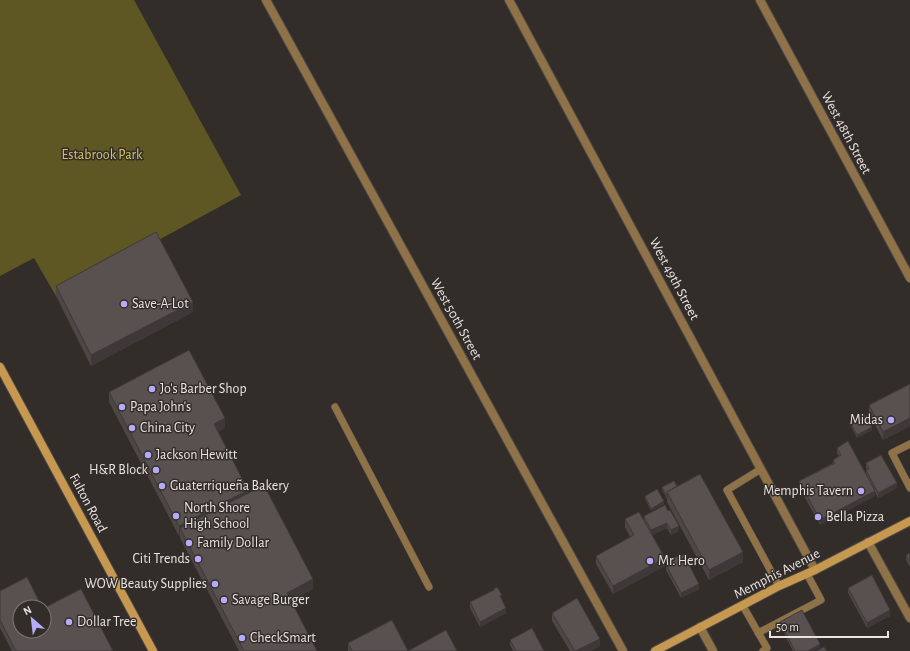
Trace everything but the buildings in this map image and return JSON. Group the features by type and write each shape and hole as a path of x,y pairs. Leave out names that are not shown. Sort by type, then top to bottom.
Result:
{"main road":[{"name":"Fulton Road","path":"0,367 153,651"},
{"name":"Memphis Avenue","path":"655,651 779,586 807,574 910,521"}],"street":[{"name":"West 50th Street","path":"266,0 623,651"},
{"name":"West 49th Street","path":"510,0 815,570"},
{"name":"West 48th Street","path":"760,0 910,278"},
{"path":"868,542 910,618"},
{"path":"700,627 713,651"}],"lane":[{"path":"334,407 429,587"},
{"path":"910,444 892,453 910,488"},
{"path":"761,469 727,490 779,586"},
{"path":"758,632 821,600 807,574"},
{"path":"743,606 767,648 763,651"}],"green space":[{"name":"Estabrook Park","path":"0,0 134,0 241,195 56,296 34,258 0,276"}],"place":[{"name":"Save-A-Lot","path":"124,304"},
{"name":"Jo's Barber Shop","path":"152,389"},
{"name":"Papa John's","path":"122,407"},
{"name":"Midas","path":"891,420"},
{"name":"China City","path":"132,428"},
{"name":"Jackson Hewitt","path":"148,455"},
{"name":"H&R Block","path":"156,470"},
{"name":"Guaterriqueña Bakery","path":"162,486"},
{"name":"Memphis Tavern","path":"861,491"},
{"name":"North Shore High School","path":"176,516"},
{"name":"Bella Pizza","path":"818,517"},
{"name":"Family Dollar","path":"189,543"},
{"name":"Citi Trends","path":"198,559"},
{"name":"Mr. Hero","path":"650,561"},
{"name":"WOW Beauty Supplies","path":"215,584"},
{"name":"Savage Burger","path":"224,600"},
{"name":"Dollar Tree","path":"69,622"},
{"name":"CheckSmart","path":"242,638"}]}
